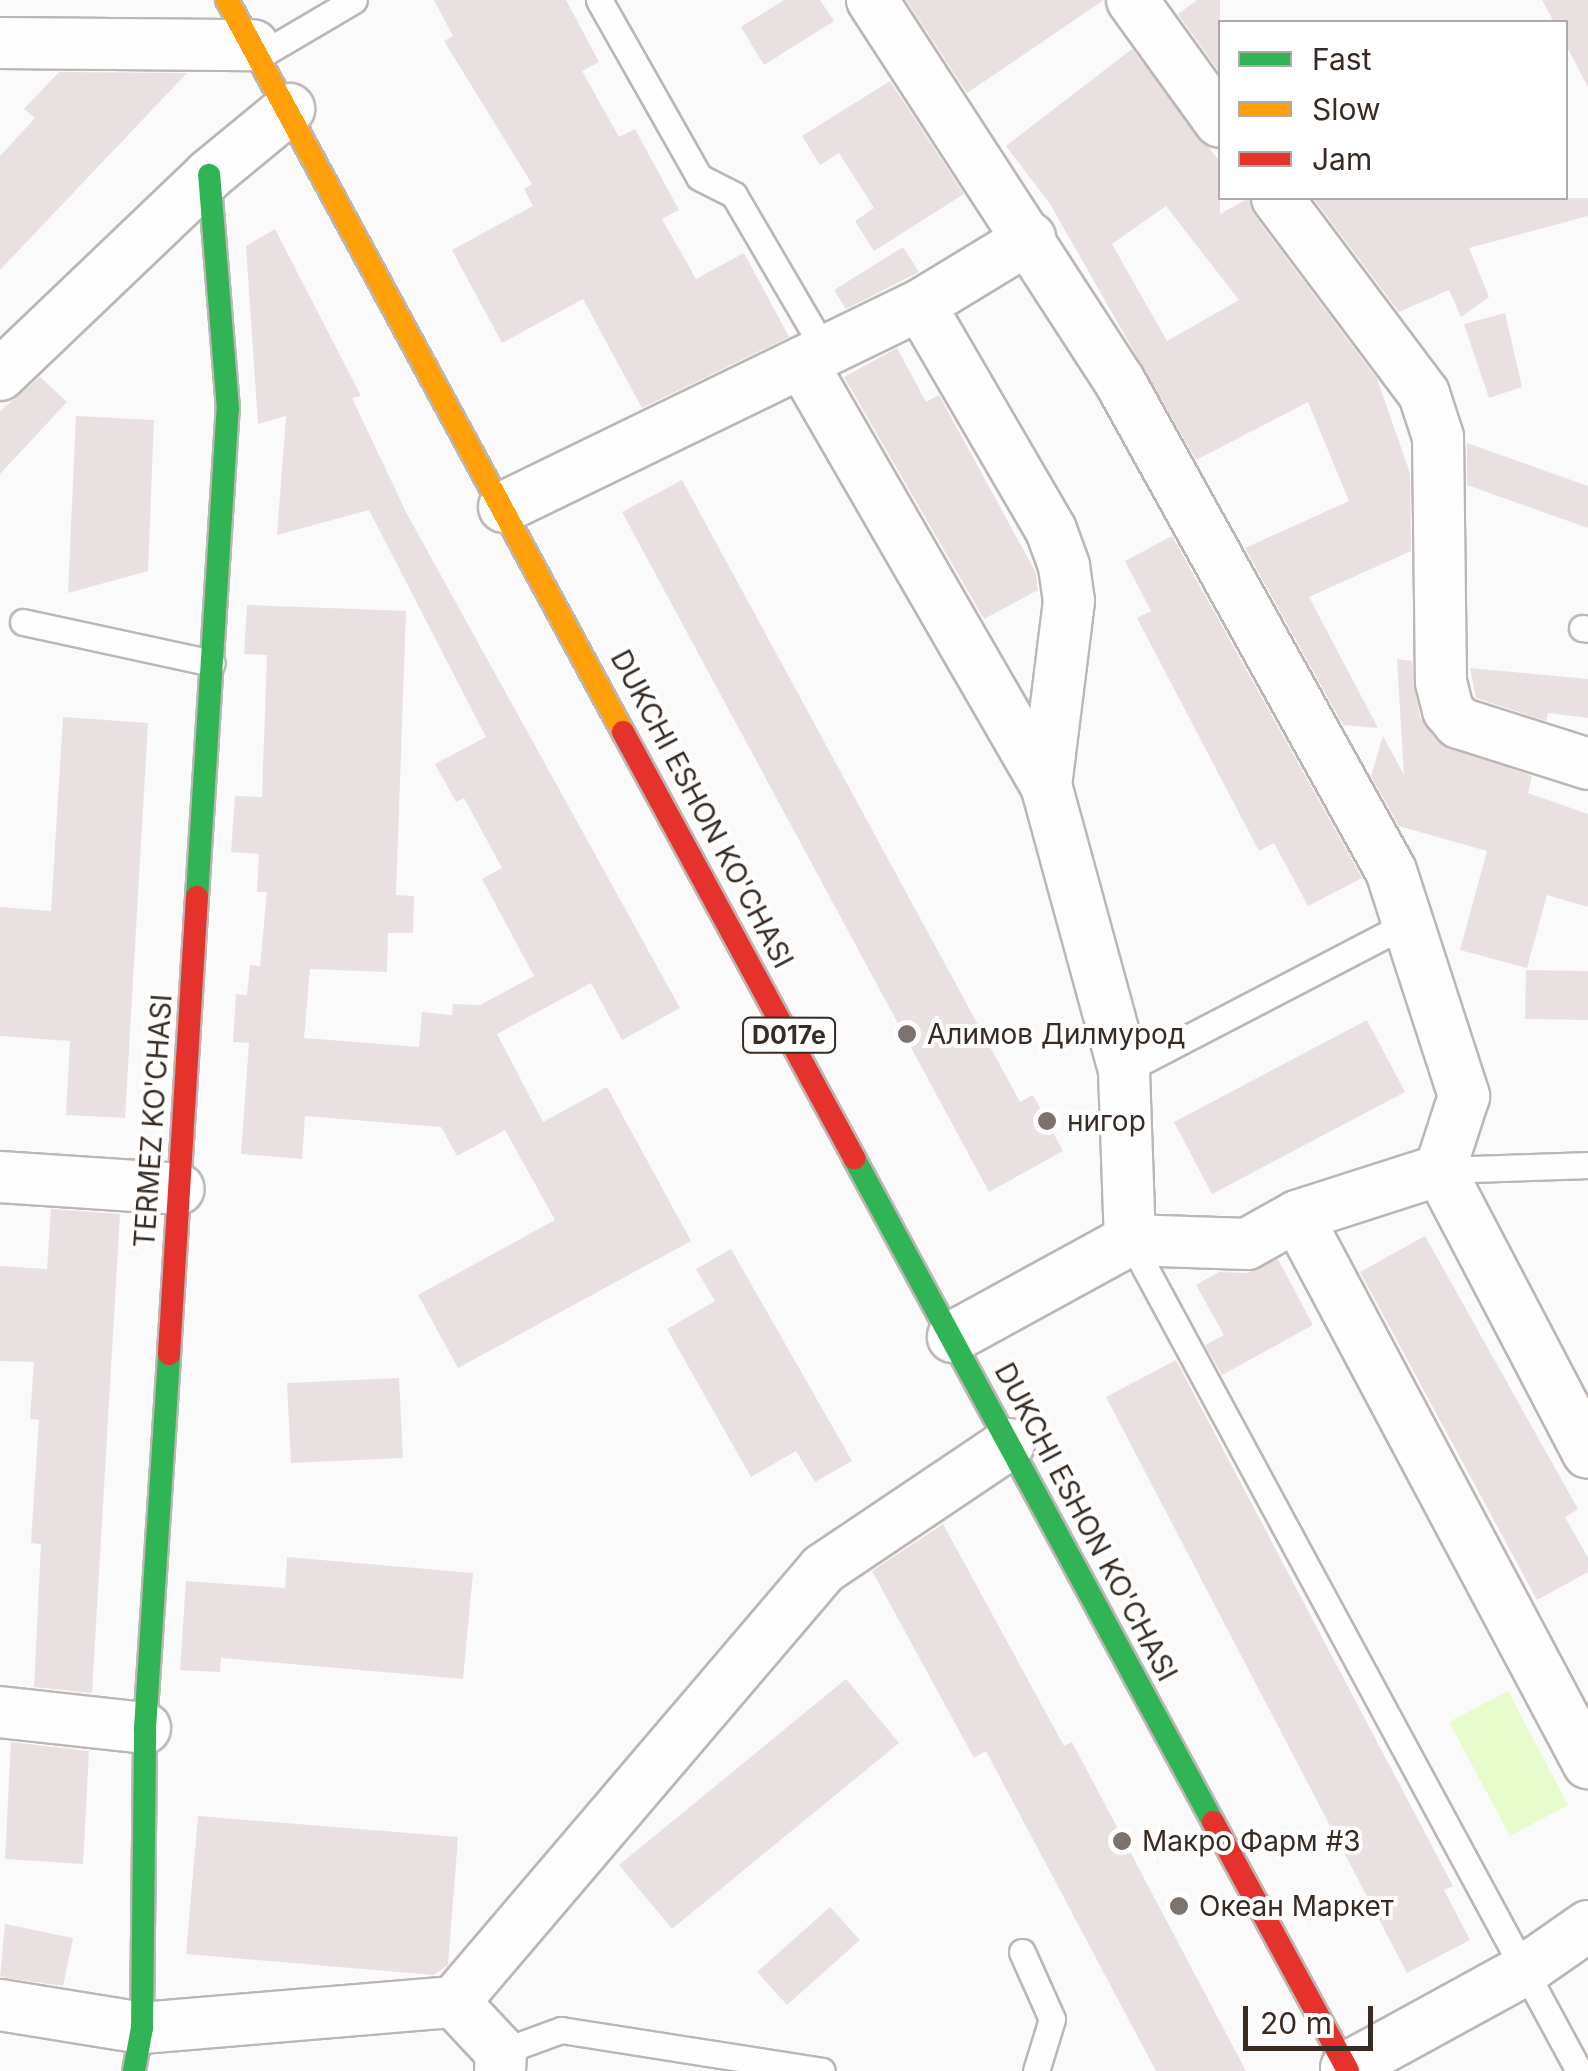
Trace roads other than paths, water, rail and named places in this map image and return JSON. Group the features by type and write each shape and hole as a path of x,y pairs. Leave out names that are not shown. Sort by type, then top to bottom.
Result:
{"main road":[{"name":"DUKCHI ESHON KO'CHASI","path":"227,0 1347,2070"},
{"name":"TERMEZ KO'CHASI","path":"138,2049 146,1728 228,410 209,175"}],"street":[{"path":"872,0 1120,382 1391,871 1464,1096 1440,1170 1588,1454"},
{"path":"1132,0 1218,119"},
{"path":"0,43 256,50"},
{"path":"0,376 209,175 289,109"},
{"path":"1278,200 1424,394 1438,438 1441,682 1448,710 1459,723 1588,764"},
{"path":"504,507 920,305 1030,238"},
{"path":"920,305 1051,530 1064,566 1069,600 1046,785"},
{"path":"813,357 1046,785 1124,1071 1130,1240"},
{"path":"953,1337 1130,1240 1246,1244 1297,1216 1440,1170"},
{"path":"0,1177 179,1189"},
{"path":"1297,1216 1583,1740"},
{"path":"0,2006 138,2049 454,2002 823,1569 1009,1444"},
{"path":"0,1712 146,1728"},
{"path":"1347,2070 1524,1970 1588,1926"},
{"path":"454,2002 500,2061"}],"lane":[{"path":"256,50 354,0"},
{"path":"598,0 699,177 734,195 813,357"},
{"path":"23,622 212,662"},
{"path":"1124,1071 1408,923"},
{"path":"1440,1170 1588,1165"},
{"path":"1130,1240 1579,2071"},
{"path":"1022,1952 1052,2019 1036,2071"},
{"path":"500,2061 561,2030 822,2071"}],"place":[{"name":"Алимов Дилмурод","path":"907,1034"},
{"name":"нигор","path":"1047,1121"},
{"name":"Макро Фарм #3","path":"1122,1841"},
{"name":"Океан Маркет","path":"1179,1906"}]}
